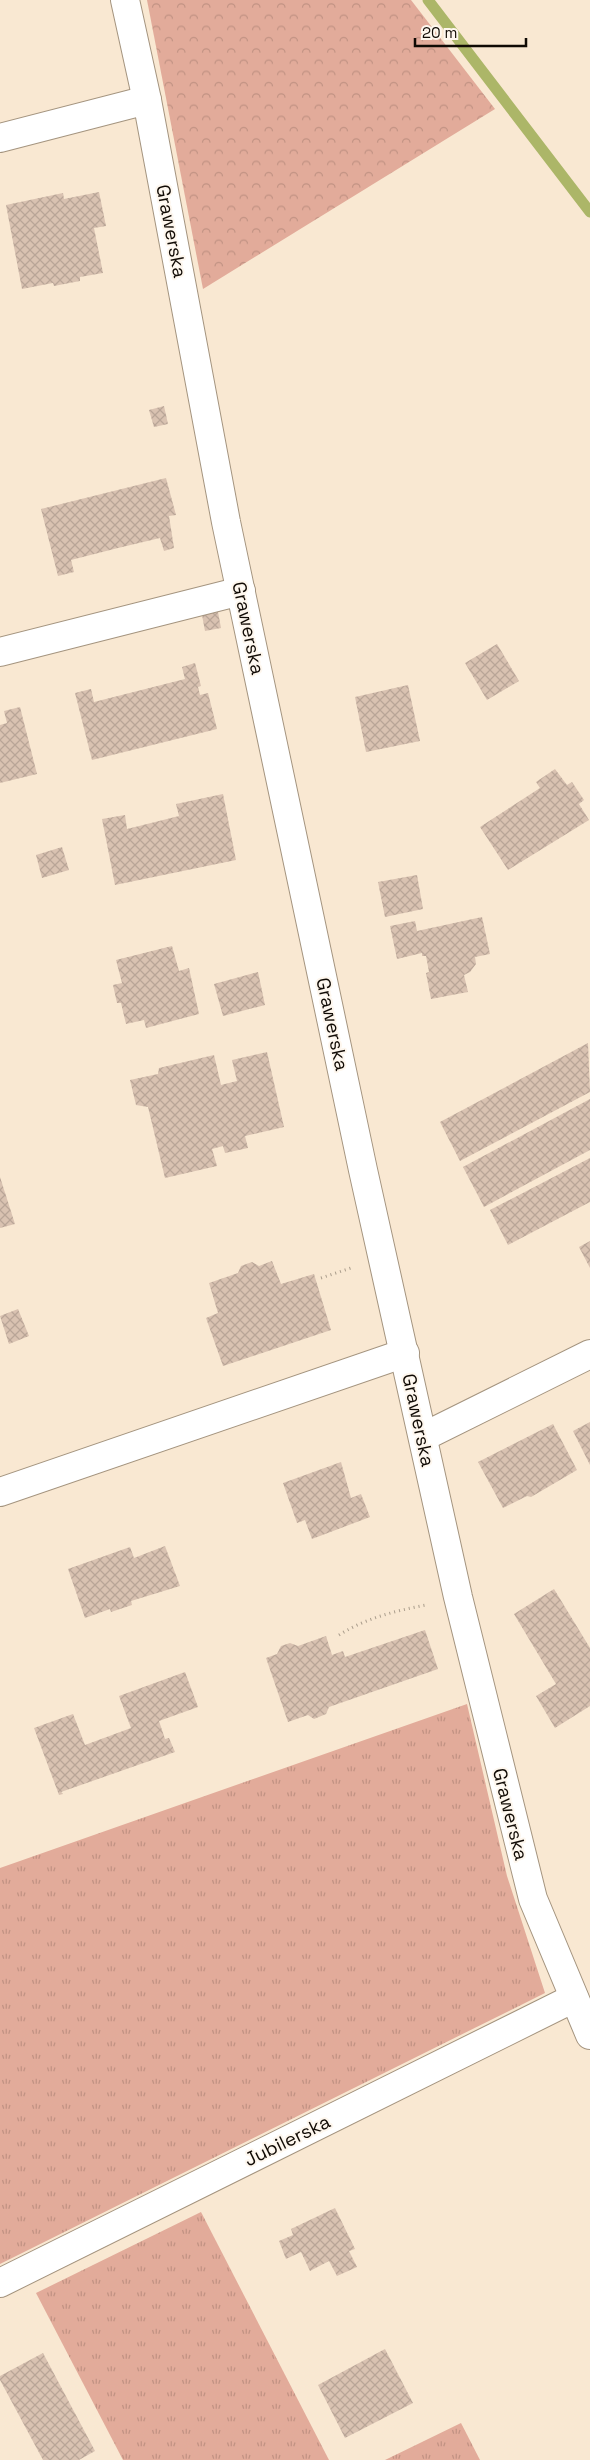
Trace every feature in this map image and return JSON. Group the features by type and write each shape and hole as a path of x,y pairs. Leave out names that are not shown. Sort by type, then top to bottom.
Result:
{"street":[{"name":"Grawerska","path":"125,0 147,100 241,591 363,1170 458,1597 533,1899 590,2036"},
{"path":"0,138 147,100"},
{"path":"0,652 241,591"},
{"path":"0,1492 405,1352"},
{"path":"423,1437 590,1354"},
{"name":"Jubilerska","path":"0,2283 574,1998"}],"path":[{"path":"321,1278 353,1267"},
{"path":"339,1635 355,1625 380,1616 435,1603"}],"green space":[{"path":"147,0 411,0 495,109 203,289"},
{"path":"467,1704 507,1876 545,1993 0,2264 0,1868"},
{"path":"201,2212 329,2460 123,2460 36,2293"},
{"path":"461,2423 480,2460 385,2460"}],"building":[{"path":"99,192 106,226 94,228 103,273 80,277 80,281 54,286 53,283 22,289 6,205 63,193 64,199"},
{"path":"164,406 168,424 154,427 149,410"},
{"path":"166,478 176,515 169,516 174,548 164,551 160,538 118,548 71,560 74,572 58,576 41,509"},
{"path":"218,612 221,628 205,631 202,615"},
{"path":"497,644 519,681 487,700 465,663"},
{"path":"195,663 201,686 198,687 200,695 208,693 217,729 92,760 75,693 91,689 94,702 185,679 182,667"},
{"path":"408,685 420,741 366,752 355,697"},
{"path":"20,707 37,774 0,783 0,725 7,723 4,711"},
{"path":"555,769 567,785 572,782 584,800 579,804 589,820 508,870 480,827 540,788 536,782"},
{"path":"223,794 236,860 115,885 102,819 125,815 127,829 179,816 176,804"},
{"path":"62,847 69,870 42,878 36,855"},
{"path":"417,875 423,909 385,917 378,882"},
{"path":"482,917 490,954 475,957 476,964 470,972 464,975 468,992 431,999 426,973 429,972 426,956 422,956 422,953 397,959 390,926 415,921 417,931"},
{"path":"172,946 179,971 189,968 199,1014 146,1028 144,1020 126,1024 121,1003 117,1003 113,985 122,983 116,960"},
{"path":"258,972 265,1005 223,1016 214,984"},
{"path":"588,1043 590,1092 460,1161 440,1122"},
{"path":"267,1052 284,1127 245,1136 248,1148 225,1153 223,1146 212,1149 217,1166 165,1178 148,1107 136,1105 130,1080 158,1074 159,1068 214,1055 221,1085 237,1081 232,1060"},
{"path":"590,1099 590,1150 484,1207 463,1167"},
{"path":"590,1158 590,1202 508,1245 490,1210"},
{"path":"0,1177 15,1224 0,1228"},
{"path":"590,1241 590,1268 579,1247"},
{"path":"272,1261 281,1284 314,1274 331,1330 223,1366 206,1318 218,1313 209,1283 238,1273 241,1266 252,1262 259,1266"},
{"path":"18,1309 29,1336 9,1344 0,1316"},
{"path":"590,1422 590,1465 573,1431"},
{"path":"553,1424 577,1470 531,1497 527,1496 503,1508 478,1462"},
{"path":"341,1462 351,1498 361,1494 370,1517 312,1539 305,1520 297,1523 283,1483"},
{"path":"165,1546 180,1586 131,1601 132,1605 111,1612 110,1609 85,1618 68,1569 130,1547 134,1558"},
{"path":"554,1589 590,1648 590,1706 555,1728 536,1696 556,1684 514,1614"},
{"path":"425,1630 438,1669 329,1707 326,1714 314,1719 308,1715 288,1722 266,1658 277,1654 281,1646 290,1643 298,1646 326,1636 332,1655 343,1651 345,1657"},
{"path":"185,1672 198,1707 159,1721 165,1739 169,1738 175,1752 61,1792 63,1794 59,1795 34,1728 73,1714 85,1745 131,1728 119,1696"},
{"path":"335,2208 355,2249 349,2251 357,2267 337,2276 329,2261 310,2271 301,2252 286,2259 279,2241 293,2235 291,2229"},
{"path":"385,2349 413,2403 345,2438 318,2385"},
{"path":"43,2353 95,2451 79,2460 43,2460 0,2380 0,2376"}],"waterway":[{"path":"428,0 590,212"}]}
